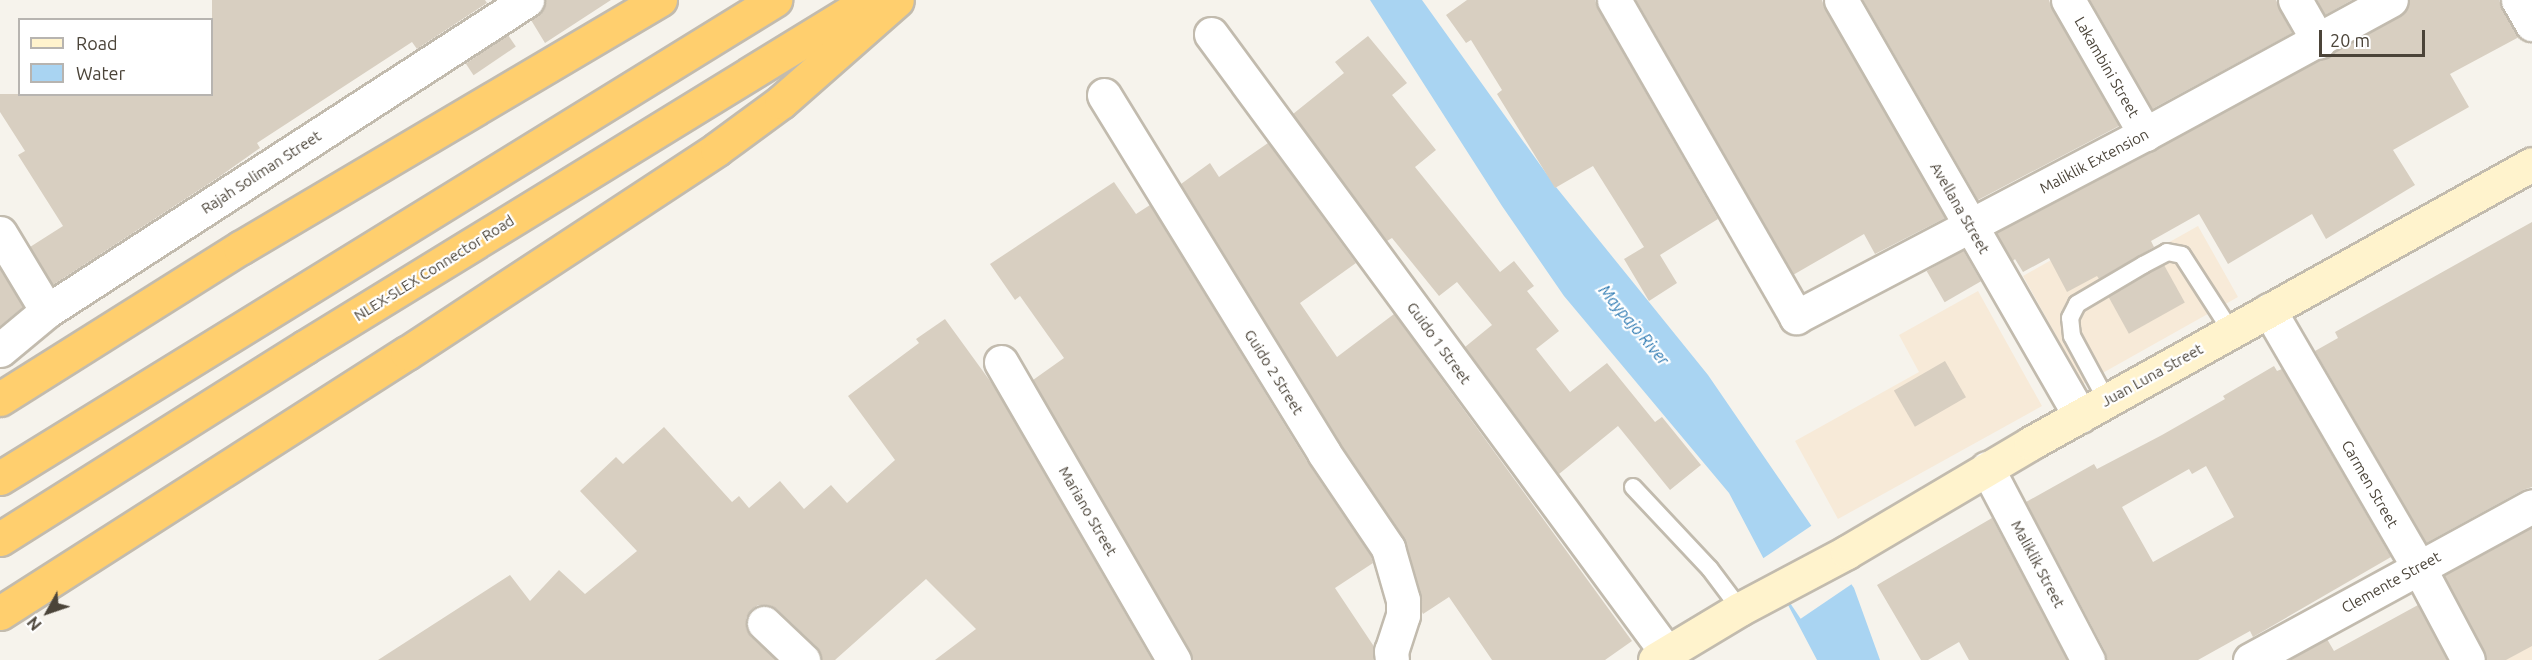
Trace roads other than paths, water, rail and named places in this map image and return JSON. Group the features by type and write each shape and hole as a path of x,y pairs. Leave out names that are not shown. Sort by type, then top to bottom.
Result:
{"highway":[{"path":"0,399 240,248 660,0"},
{"path":"0,478 775,0"},
{"name":"NLEX-SLEX Connector Road","path":"0,539 305,347 870,0"},
{"path":"0,613 407,353 717,149 781,102 897,0"}],"main road":[{"name":"Juan Luna Street","path":"1661,656 1740,609 1847,552 2093,408 2532,164"}],"street":[{"name":"Rajah Soliman Street","path":"0,350 47,311 527,0"},
{"name":"Maliklik Extension","path":"1614,0 1796,317 2145,135 2319,42 2391,0"},
{"name":"Avellana Street","path":"1841,0 1970,226 2093,408"},
{"name":"Lakambini Street","path":"2068,0 2145,135"},
{"path":"2295,0 2319,42"},
{"path":"2518,0 2532,24"},
{"name":"Guido 1 Street","path":"1211,34 1661,656"},
{"name":"Guido 2 Street","path":"1104,95 1324,453 1388,548 1403,600 1402,615 1391,651 1392,660"},
{"path":"0,233 47,311"},
{"name":"Carmen Street","path":"2269,310 2418,566 2468,660"},
{"name":"Mariano Street","path":"1001,362 1174,660"},
{"name":"Maliklik Street","path":"1988,468 2088,660"},
{"name":"Clemente Street","path":"2250,660 2418,566 2532,506"},
{"path":"764,623 803,660"}],"lane":[{"path":"2093,408 2072,336 2070,318 2077,303 2143,265 2167,252 2182,255 2231,331"},
{"path":"1633,487 1710,569 1740,609"}],"water":[{"name":"Maypajo River","path":"1370,0 1422,0 1556,187 1708,375 1854,588 1880,660 1817,660 1729,493 1564,296 1502,206"}]}
